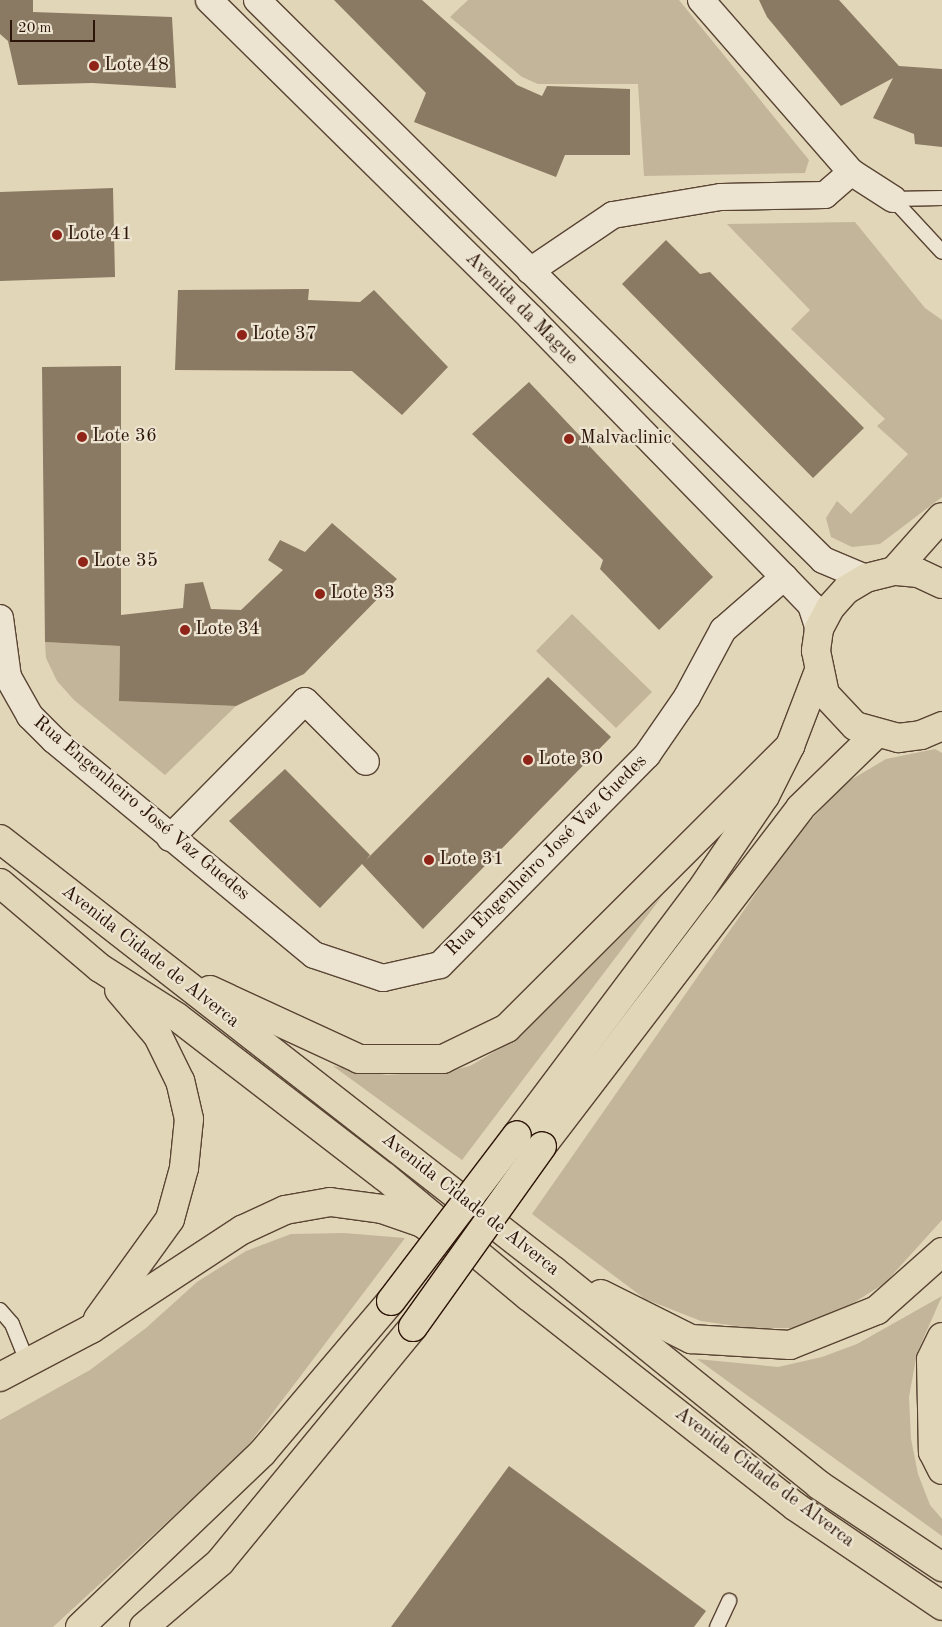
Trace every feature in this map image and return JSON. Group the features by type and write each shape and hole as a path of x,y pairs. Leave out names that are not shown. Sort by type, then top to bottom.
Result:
{"main road":[{"path":"894,571 942,517"},
{"path":"80,1627 262,1453 391,1301 699,893 765,796 790,746 818,673 819,629 830,608 846,590 866,578 894,571 918,573 942,584"},
{"path":"818,673 838,712 875,735 898,738 935,735"},
{"path":"144,1627 220,1562 413,1326 542,1146 800,808 875,735"},
{"path":"168,970 359,1058 443,1059 507,1028 790,746"},
{"name":"Avenida Cidade de Alverca","path":"0,839 554,1271 819,1485 942,1568"},
{"name":"Avenida Cidade de Alverca","path":"0,883 100,968 185,1023 385,1177 528,1296 796,1507 942,1606"},
{"path":"91,1329 170,1219 184,1168 188,1119 180,1081 158,1036 100,968"},
{"path":"0,1377 27,1361 91,1329 242,1230 285,1210 330,1202 382,1209 422,1224 528,1296"},
{"path":"554,1271 691,1339 790,1345 877,1310 942,1252"},
{"path":"942,1337 931,1360 933,1452 942,1470"}],"street":[{"name":"Avenida da Mague","path":"209,0 532,319 784,577 811,605 819,629"},
{"path":"701,0 851,172 893,199"},
{"name":"Avenida da Mague","path":"260,1 823,560 866,578"},
{"path":"530,271 613,215 721,197 825,196 851,172"},
{"name":"Rua Engenheiro José Vaz Guedes","path":"0,618 8,677 30,716 170,838 314,955 383,978 440,965 647,755 687,697 724,630 784,577"},
{"path":"170,838 305,701 366,762"}],"lane":[{"path":"893,199 942,198"},
{"path":"893,199 942,252"},
{"path":"0,891 32,910"},
{"path":"0,1310 12,1324 27,1361"},
{"path":"717,1627 729,1602"}],"shaded area":[{"path":"468,0 679,0 809,160 805,173 644,176 638,84 538,84 522,77 450,17"},
{"path":"855,222 925,308 942,320 942,497 880,544 852,547 831,537 826,518 837,501 851,514 908,454 877,426 885,419 791,329 810,310 727,224"},
{"path":"572,614 652,692 616,728 536,651"},
{"path":"45,642 120,646 119,701 236,706 165,775 74,700 57,681 46,658"},
{"path":"935,749 942,753 942,1220 885,1283 844,1309 798,1328 750,1328 701,1321 645,1299 532,1214 793,840 844,784 886,759"},
{"path":"663,895 462,1160 333,1066 387,1075 449,1071 470,1066 516,1039"},
{"path":"344,1233 405,1238 243,1452 53,1627 0,1627 0,1420 90,1370 146,1328 197,1282 246,1251 291,1234"},
{"path":"942,1296 917,1353 909,1397 911,1439 918,1474 930,1505 942,1519 942,1536 697,1359 778,1367 822,1357 857,1344"}],"building":[{"name":"Lote 48","path":"0,0 33,0 33,12 172,17 176,88 92,83 18,85 8,41 0,34"},
{"path":"334,0 422,0 517,85 542,96 547,86 630,89 630,155 565,155 556,177 414,122 426,93"},
{"path":"759,0 839,0 899,66 942,69 942,147 915,144 914,134 873,118 893,78 841,106 767,17"},
{"name":"Lote 41","path":"113,188 115,277 0,281 0,192"},
{"path":"666,240 700,274 710,272 864,428 813,478 622,284"},
{"path":"309,289 308,300 360,302 374,290 448,367 402,415 352,371 175,370 178,290"},
{"path":"121,366 121,615 183,608 185,584 203,582 211,609 241,610 283,570 268,560 280,540 305,552 332,523 397,579 304,674 236,706 119,701 120,646 45,642 42,367"},
{"path":"529,382 713,577 659,630 600,569 603,560 472,434"},
{"path":"548,677 611,737 423,929 362,864 320,908 229,821 285,769 370,855 366,860"},
{"path":"509,1466 706,1611 694,1627 391,1627"}],"place":[{"name":"Lote 48","path":"94,66"},
{"name":"Lote 41","path":"57,235"},
{"name":"Lote 37","path":"242,335"},
{"name":"Lote 36","path":"82,437"},
{"name":"Malvaclinic","path":"569,439"},
{"name":"Lote 35","path":"83,562"},
{"name":"Lote 33","path":"320,594"},
{"name":"Lote 34","path":"185,630"},
{"name":"Lote 30","path":"528,760"},
{"name":"Lote 31","path":"429,860"}]}
